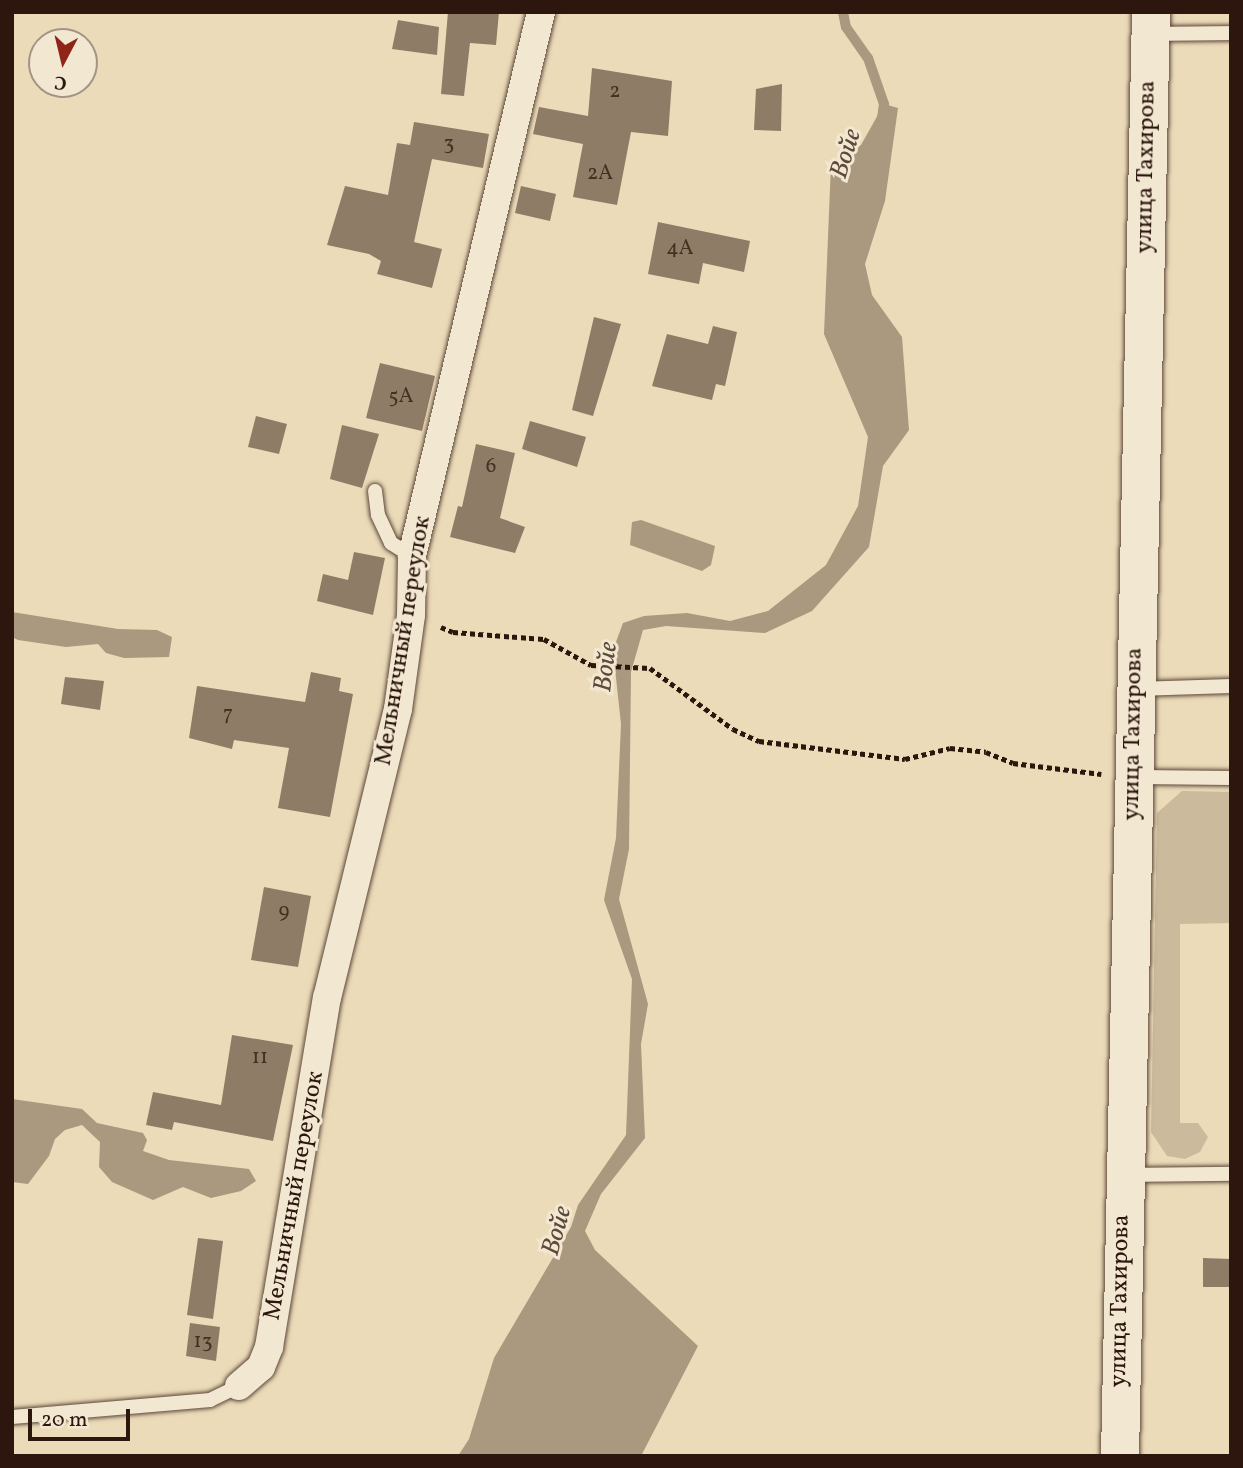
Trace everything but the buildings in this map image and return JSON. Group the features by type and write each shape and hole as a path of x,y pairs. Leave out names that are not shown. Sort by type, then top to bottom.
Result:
{"main road":[{"name":"улица Тахирова","path":"1120,1456 1123,1175 1151,23"}],"street":[{"name":"Мельничный переулок","path":"239,1386 261,1367 269,1347 327,998 398,709 411,615 412,556 541,12"}],"lane":[{"path":"1151,23 1231,33"},
{"path":"375,491 378,515 391,543 412,556"},
{"path":"1135,689 1231,686"},
{"path":"1133,777 1231,778"},
{"path":"1123,1175 1231,1174"},
{"path":"12,1417 210,1400 239,1386"}],"path":[{"path":"411,615 453,632 544,639 591,665 650,668 733,729 759,741 905,759 950,748 986,752 1024,765 1133,777"}],"shaded area":[{"path":"1182,791 1231,792 1231,923 1180,924 1180,1123 1198,1123 1208,1137 1200,1152 1185,1159 1167,1156 1151,1132 1157,813"}],"water":[{"path":"884,104 898,108 885,201 865,264 872,295 902,337 909,430 883,466 869,547 812,611 765,633 666,626 643,630 631,672 629,849 619,899 648,1004 641,1044 645,1138 601,1194 585,1231 595,1250 698,1346 641,1456 458,1456 469,1439 494,1358 571,1227 578,1205 626,1135 632,979 604,900 616,838 621,724 613,650 623,623 644,616 687,613 730,621 768,611 826,565 858,506 868,437 824,334 831,164 861,145"},
{"path":"641,520 715,546 711,565 702,571 630,545 632,522"},
{"path":"12,612 118,629 157,630 172,637 169,657 124,658 106,653 98,644 66,647 18,640 12,637"},
{"path":"12,1099 82,1109 97,1123 143,1133 147,1140 143,1151 169,1160 249,1169 256,1181 241,1191 211,1198 183,1187 153,1200 112,1182 99,1167 100,1142 82,1125 65,1130 55,1139 49,1156 28,1184 12,1182"}],"waterway":[{"name":"Войе","path":"843,12 846,27 868,58 884,104 882,118"}]}
